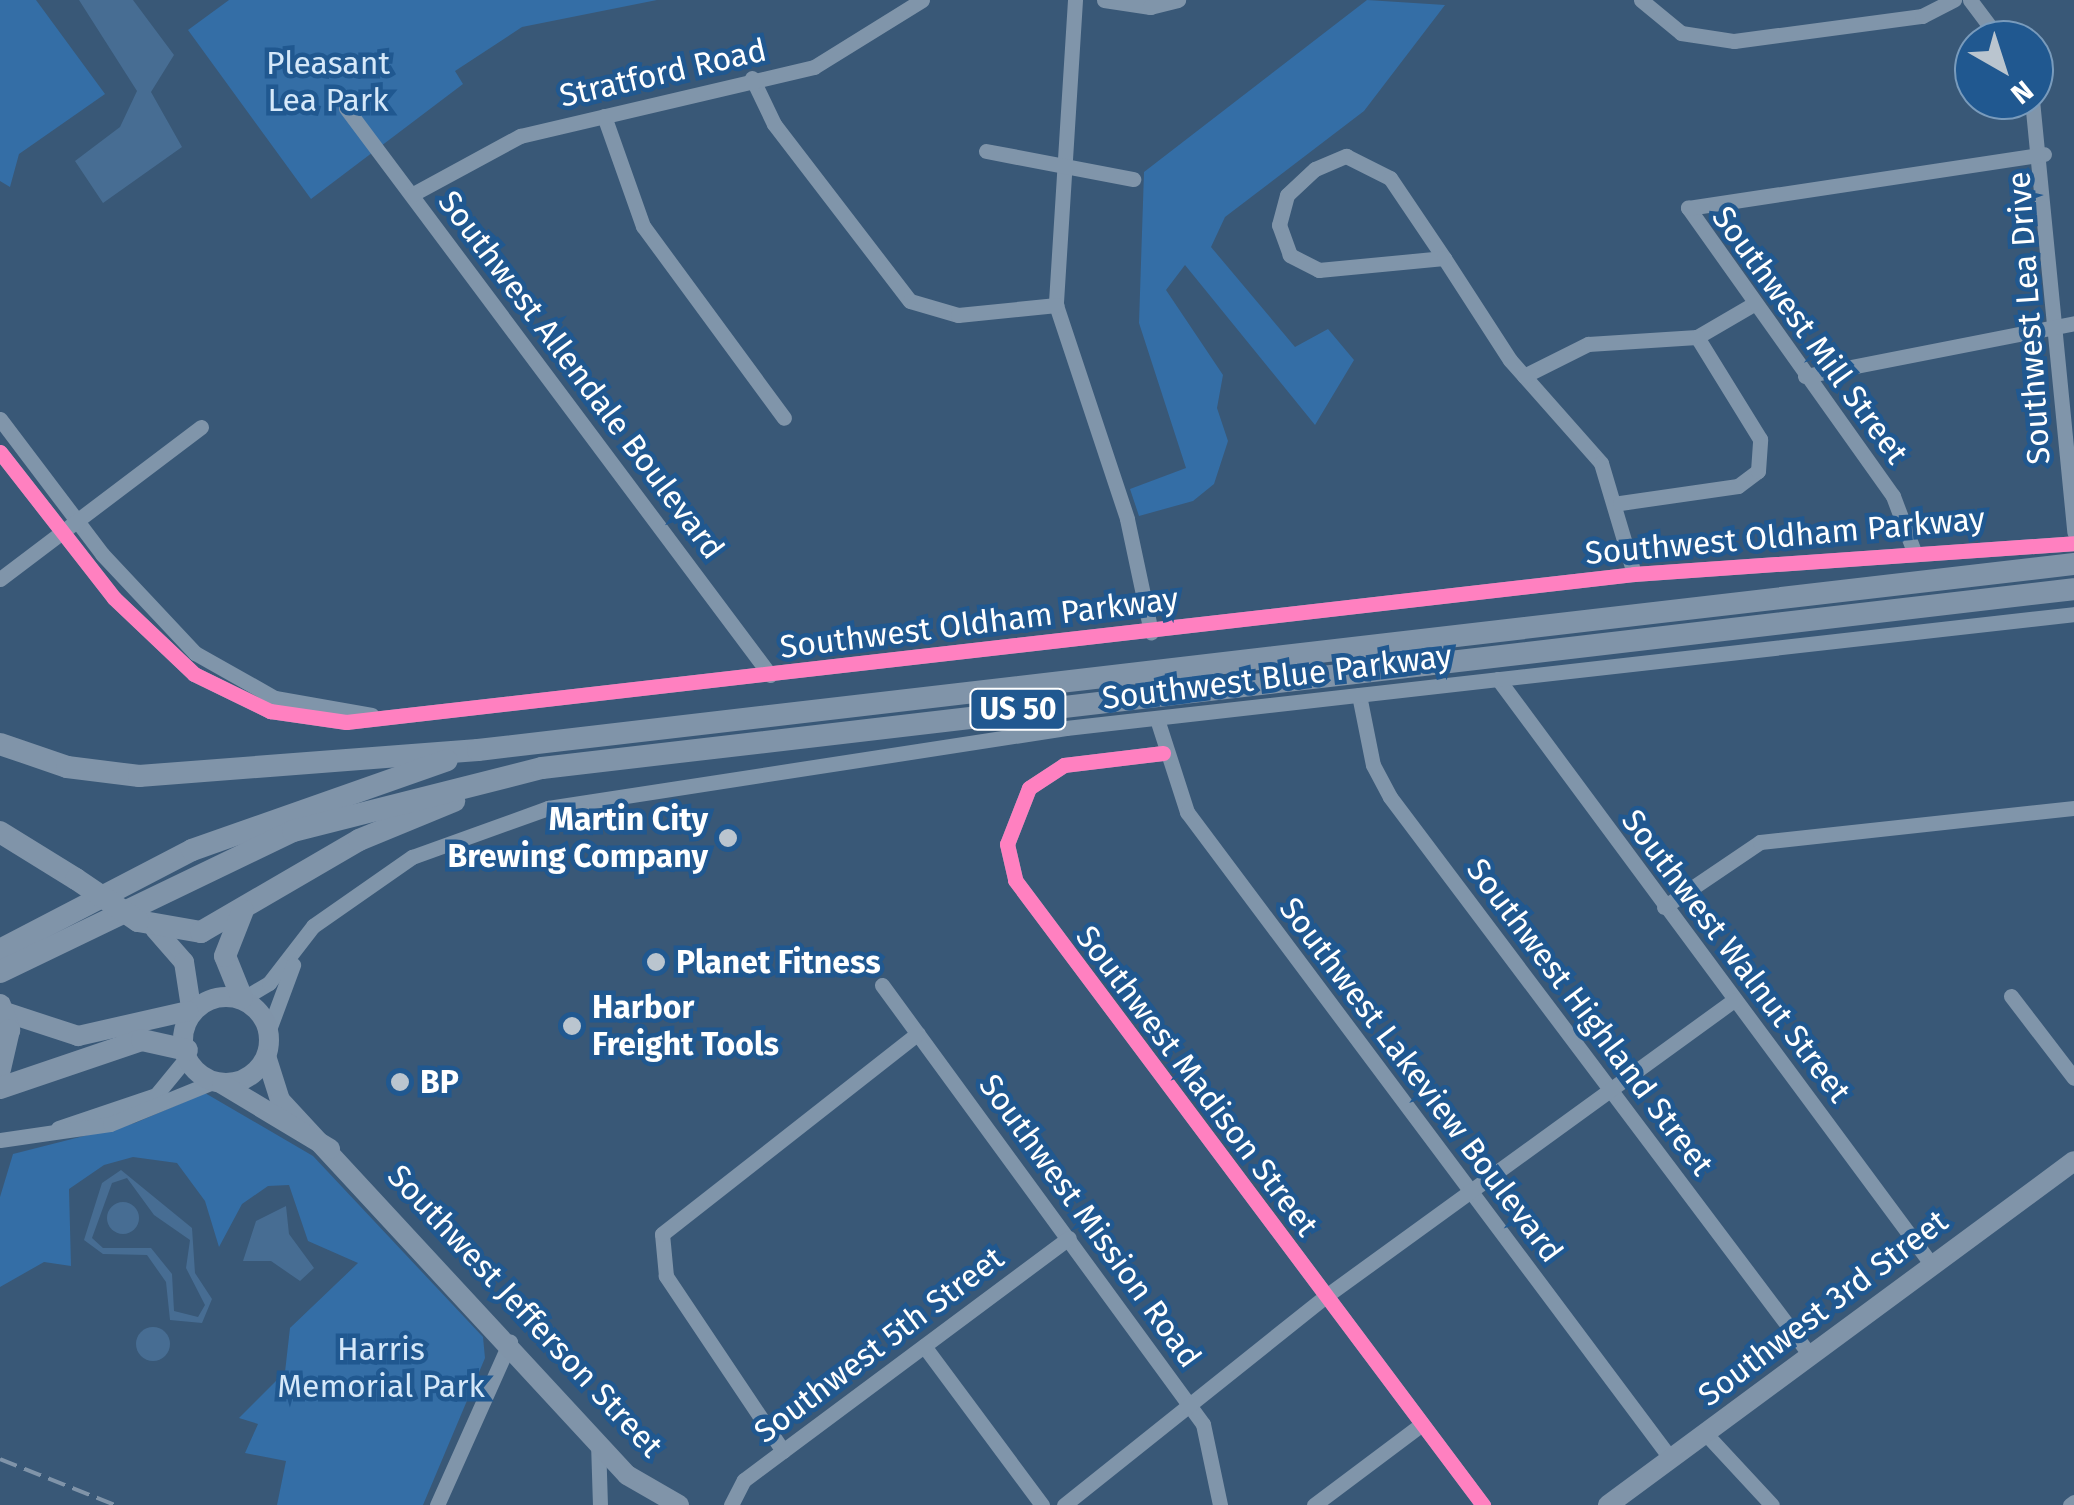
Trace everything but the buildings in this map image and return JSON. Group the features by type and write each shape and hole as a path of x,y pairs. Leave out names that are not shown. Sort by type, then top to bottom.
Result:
{"highway":[{"name":"US 50","path":"0,950 192,850 478,750 2074,564"},
{"name":"US 50","path":"0,972 294,831 542,768 2074,590"},
{"path":"1,745 139,776 478,750"},
{"path":"0,832 147,925 201,932 399,821 542,768"},
{"path":"243,998 225,956 244,909"},
{"path":"0,1069 4,1009"},
{"path":"0,1088 142,1040 188,1053"}],"main road":[{"path":"4,1009 78,1036 190,1009 243,998 267,1035 267,1060 246,1079 217,1084 188,1053 190,1009 184,962 147,925"},
{"name":"Southwest Jefferson Street","path":"267,1060 280,1100 332,1150 627,1474 680,1505"},
{"name":"Southwest Jefferson Street","path":"217,1084 332,1150"},
{"name":"Southwest 3rd Street","path":"1608,1505 2074,1161"}],"street":[{"name":"Stratford Road","path":"412,194 481,151 752,78 814,67 922,0"},
{"path":"1075,0 1060,166 1056,305 1127,520 1151,632"},
{"path":"1104,0 1150,7 1178,0"},
{"path":"1641,0 1681,33 1734,41 1922,16 1954,0"},
{"path":"752,78 774,124 910,301 958,315 1056,305"},
{"name":"Southwest Allendale Boulevard","path":"346,108 770,675"},
{"path":"604,116 643,226 784,418"},
{"name":"Southwest Lea Drive","path":"2036,120 2044,154 2052,324 2074,532"},
{"path":"986,151 1133,179"},
{"name":"Southwest Mill Street","path":"1913,549 1893,496 1752,305 1688,208 2044,154"},
{"path":"1444,258 1319,270 1281,240 1280,210 1315,168 1360,159 1390,178 1524,376 1578,430 1620,503 1634,574"},
{"path":"1524,376 1588,344 1697,337 1752,305"},
{"path":"1805,376 2052,324 2074,323"},
{"path":"1620,503 1738,486 1758,471 1760,439 1697,337"},
{"name":"Southwest Oldham Parkway","path":"0,419 190,660"},
{"path":"0,579 201,428"},
{"name":"Southwest Oldham Parkway","path":"0,452 133,620 190,660 275,698 376,716 1151,632 1634,574 1913,549 2074,544"},
{"name":"Southwest Blue Parkway","path":"243,998 335,910 429,848 548,808 1157,720 2074,614"},
{"name":"Southwest Walnut Street","path":"1498,679 1932,1265"},
{"name":"Southwest Highland Street","path":"1359,696 1390,797 1810,1355"},
{"name":"Southwest Lakeview Boulevard","path":"1157,720 1163,753 1186,812 1671,1459"},
{"name":"Southwest Madison Street","path":"1163,753 1064,765 1029,788 1010,824 1012,870 1483,1505"},
{"path":"1664,907 1760,842 2074,808"},
{"name":"Southwest Blue Parkway","path":"267,1035 288,974 335,910"},
{"name":"Southwest Mission Road","path":"882,985 1189,1404 1213,1446 1220,1505"},
{"path":"2012,996 2074,1078"},
{"path":"1064,1505 1326,1296 1606,1088 1734,1000"},
{"path":"784,1451 666,1276 662,1234 918,1033"},
{"path":"55,1130 156,1095 188,1053"},
{"path":"0,1140 122,1120 217,1084"},
{"name":"Southwest 5th Street","path":"732,1505 744,1480 1069,1238"},
{"path":"437,1505 510,1342"},
{"path":"924,1346 1042,1505"},
{"path":"1314,1505 1422,1424"},
{"path":"1705,1433 1772,1505"},
{"path":"598,1442 600,1505"}],"green space":[{"path":"0,0 36,0 105,94 19,154 10,187 0,181"},
{"name":"Pleasant Lea Park","path":"229,0 657,0 522,27 455,71 463,84 311,199 188,30"},
{"path":"1367,0 1445,5 1364,111 1225,217 1211,247 1295,347 1328,329 1354,360 1315,425 1185,265 1166,290 1223,375 1217,408 1228,441 1214,484 1193,501 1139,516 1130,489 1186,468 1139,323 1144,172"},
{"name":"Harris Memorial Park","path":"205,1093 313,1156 483,1337 485,1358 423,1505 277,1505 286,1461 245,1453 258,1424 239,1418 285,1372 290,1328 358,1263 308,1241 289,1185 268,1186 242,1204 219,1247 205,1201 177,1163 133,1157 104,1165 69,1189 71,1266 44,1262 0,1287 0,1197 13,1154 135,1123"}],"shaded area":[{"path":"79,0 133,0 174,55 151,92 182,147 103,203 75,161 120,127 137,91"},
{"path":"121,1170 192,1228 195,1273 212,1299 202,1323 170,1320 166,1282 147,1255 103,1254 84,1240 102,1183","holes":["127,1178 154,1215 190,1240 186,1268 205,1305 198,1317 174,1311 172,1274 151,1248 103,1248 92,1238 112,1183"]},
{"path":"123,1202 134,1207 139,1218 134,1229 123,1234 112,1229 107,1218 112,1207"},
{"path":"286,1206 289,1234 314,1268 300,1281 271,1261 243,1261 256,1221"},
{"path":"153,1327 165,1332 170,1344 165,1356 153,1361 141,1356 136,1344 141,1332"}],"railway":[{"path":"0,1459 115,1505"}],"cycle path":[{"path":"0,452 114,598 194,674 270,711 346,722 1634,574 2074,543"},
{"path":"1163,753 1064,765 1029,788 1007,844 1015,880 1483,1505"}],"place":[{"name":"Martin City Brewing Company","path":"728,838"},
{"name":"Planet Fitness","path":"656,962"},
{"name":"Harbor Freight Tools","path":"572,1026"},
{"name":"BP","path":"400,1082"}]}
